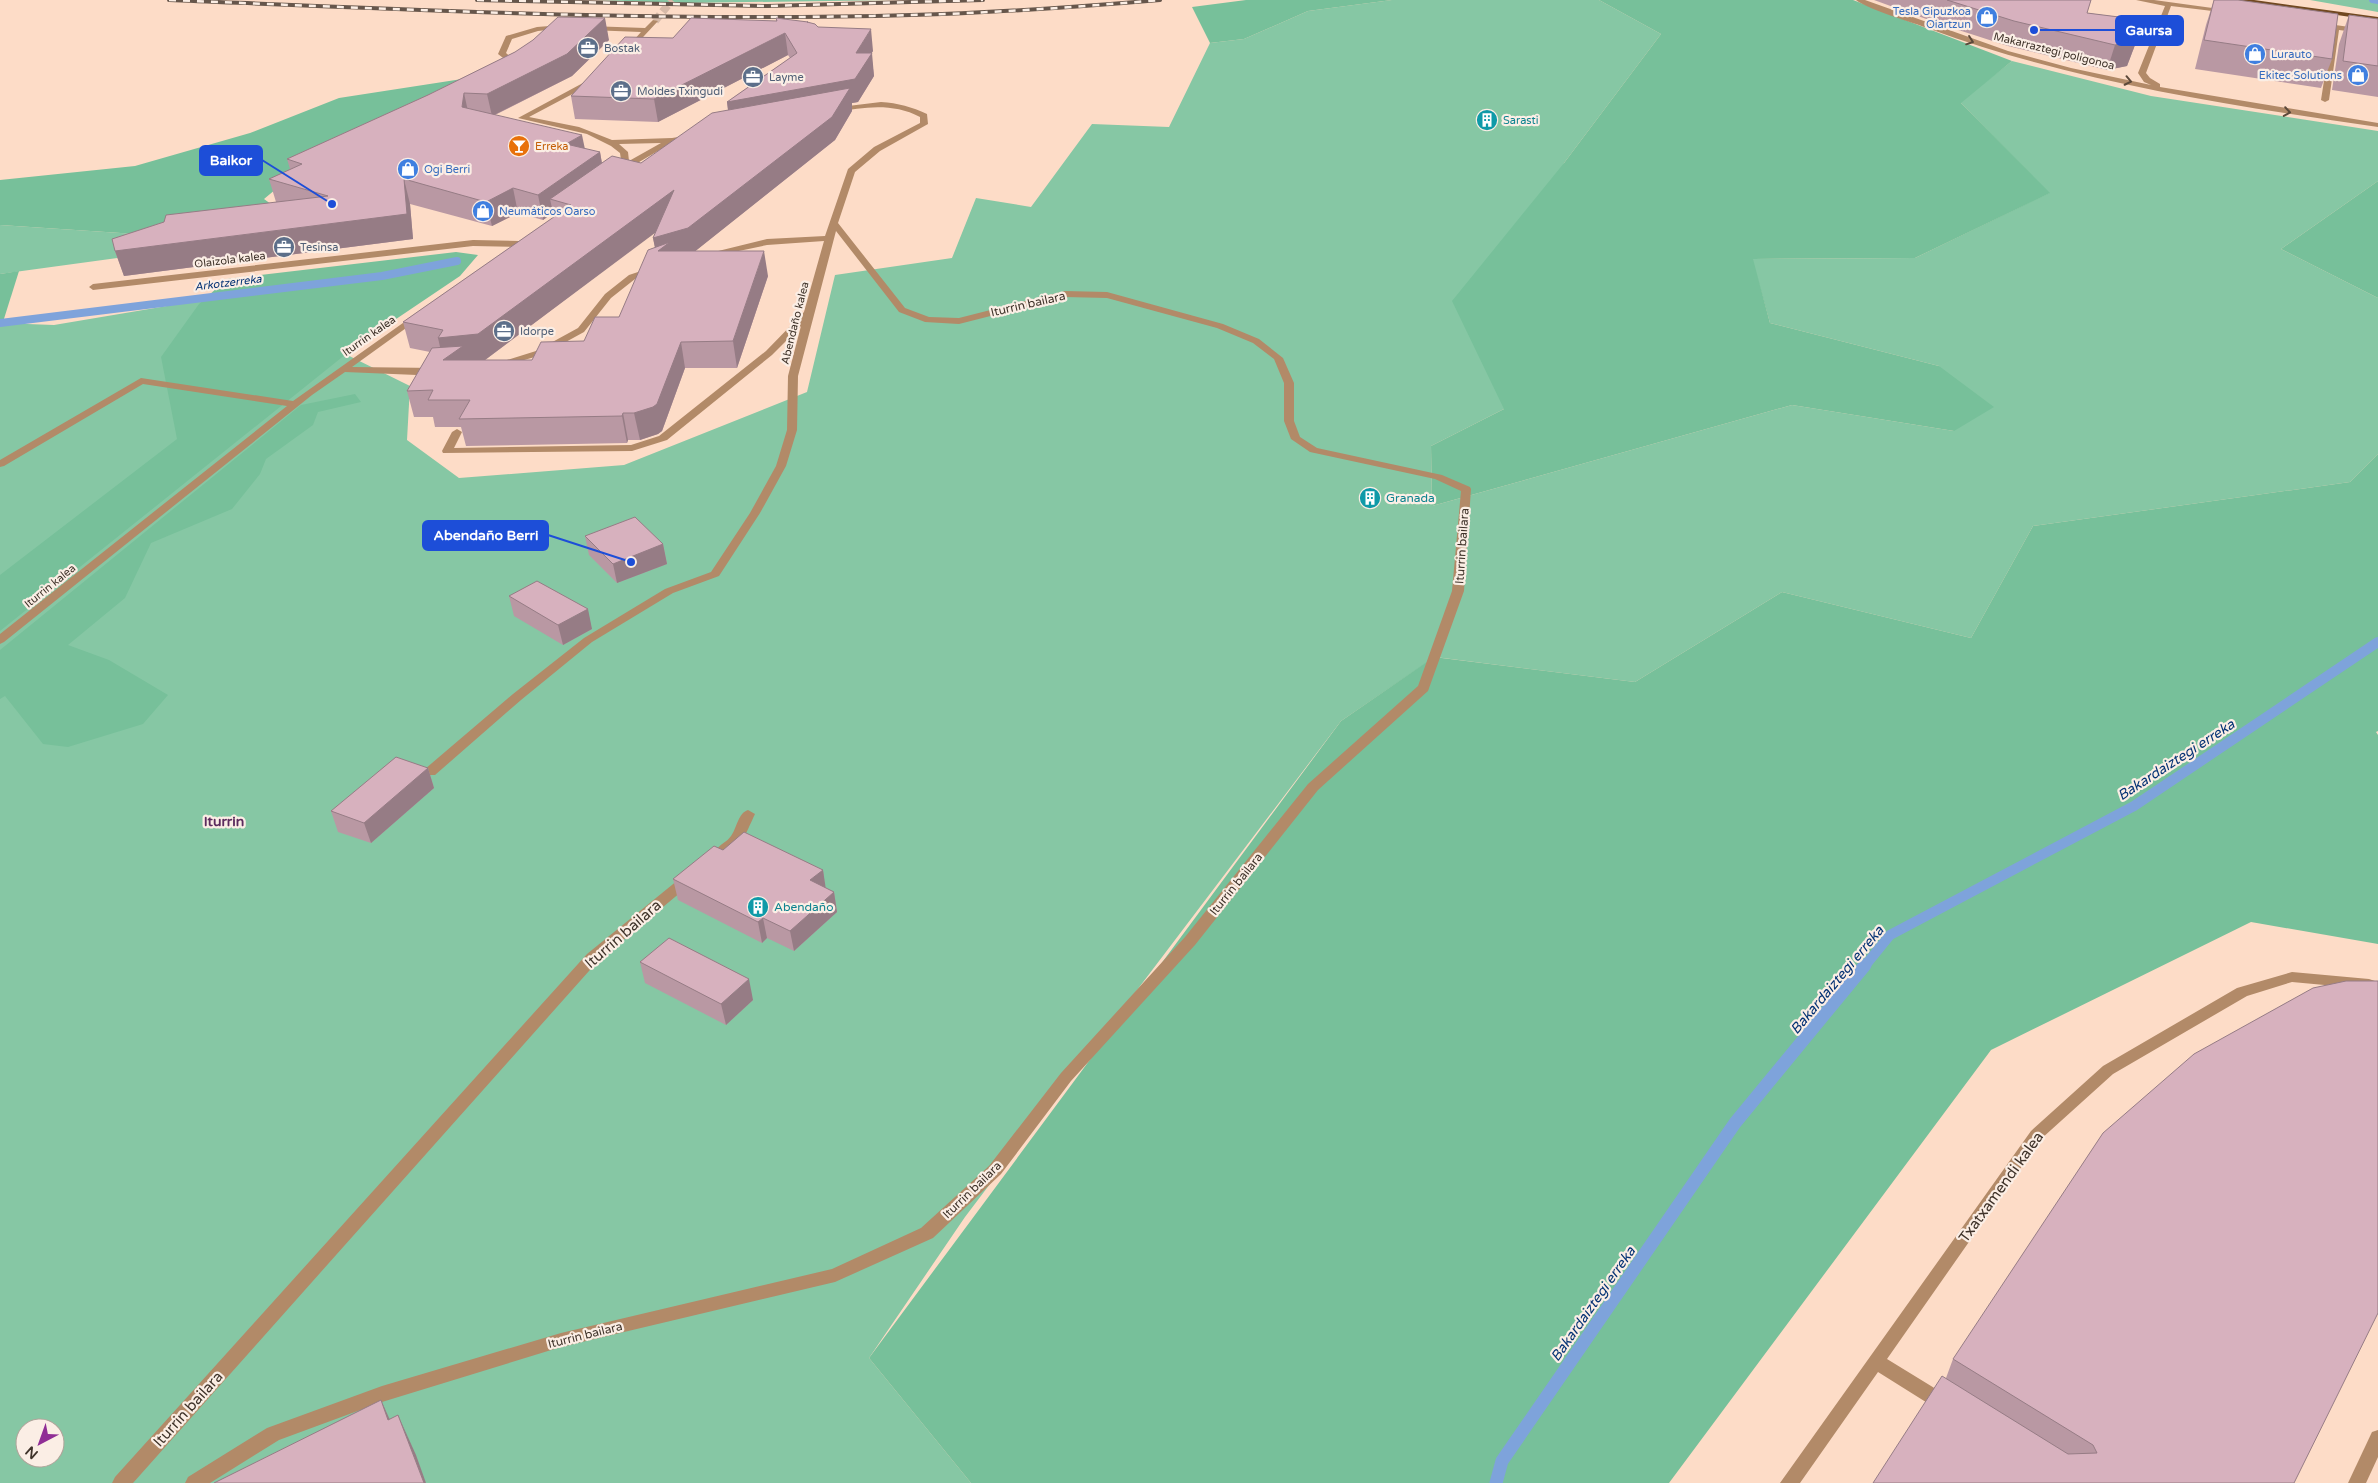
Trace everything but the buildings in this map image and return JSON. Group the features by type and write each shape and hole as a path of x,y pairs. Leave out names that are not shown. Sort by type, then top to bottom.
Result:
{"main road":[{"path":"2239,0 2378,19"}],"street":[{"name":"Makarraztegi poligonoa","path":"1859,0 1970,41 2028,59 2161,88 2284,111 2378,125"},
{"path":"2139,0 2237,14"},
{"name":"Makarraztegi poligonoa","path":"2161,88 2147,80 2142,73 2169,4"},
{"path":"622,57 655,21"},
{"path":"2310,24 2378,33"},
{"path":"501,78 505,67 511,61 502,54 508,38 537,29 574,27"},
{"path":"2325,100 2336,27"},
{"path":"583,28 647,30"},
{"path":"604,72 522,118 585,132 614,142 672,140 701,135"},
{"name":"Abendaño kalea","path":"430,772 517,697 588,640 669,591 715,574 755,513 781,466 792,430 793,376 829,238 850,171 877,149 924,124 924,116 913,109 894,104 873,103 825,112"},
{"path":"613,178 626,166 672,140"},
{"path":"614,142 624,152 626,166"},
{"name":"Iturrin bailara","path":"194,1483 273,1434 382,1394 561,1340 835,1275 927,1233 995,1170 1066,1077 1190,940 1313,787 1424,688 1458,591 1466,489 1438,477 1314,450 1296,439 1288,421 1289,383 1278,358 1256,341 1220,326 1106,295 1065,294 958,321 928,320 902,310 834,223"},
{"path":"702,256 767,242 829,238"},
{"name":"Olaizola kalea","path":"93,287 473,243 523,241 503,255"},
{"path":"491,364 539,353 581,330 608,296 632,277 667,265"},
{"name":"Iturrin kalea","path":"0,640 294,404 422,312"},
{"path":"457,432 447,451 632,448 664,438 769,353 809,313"},
{"path":"342,369 417,372 445,369"},
{"path":"0,464 141,381 294,404"},
{"path":"713,859 736,840 748,814"},
{"name":"Iturrin bailara","path":"121,1483 592,958 698,871"},
{"name":"Txatxamendi kalea","path":"1788,1483 2036,1135 2108,1070 2242,992 2292,976 2369,984 2378,988"},
{"path":"1875,1361 1960,1414"},
{"path":"2357,1483 2378,1438"}],"green space":[{"path":"596,0 895,0 684,3"},
{"path":"1246,0 1392,0 1308,11 1244,39 1210,43 1192,7"},
{"path":"1392,0 1599,0 1661,34 1564,163 1504,409 1431,446 1432,506 1792,405 1954,431 1939,366 1770,323 1752,259 1915,258 2049,193 1960,102 2012,61 2151,96 2378,131 2378,181 2281,249 2378,298 2378,454 2350,482 2033,526 1971,638 1782,592 1635,682 1435,657 1341,721 965,1217 869,1358 971,1483 0,1483 0,323 54,325 309,282 327,345 410,386 407,440 459,478 624,465 807,392 835,275 952,258 976,198 1031,207 1092,124 1169,127 1210,43 1244,39 1308,11"},
{"path":"1599,0 1853,0 2012,61 1961,103 2050,193 1915,258 1753,259 1770,323 1939,366 1994,407 1954,431 1792,405 1432,506 1431,446 1504,409 1452,301 1564,163 1661,34"},
{"path":"2310,0 2378,0 2378,12"},
{"path":"475,77 288,179 264,199 286,215 181,237 0,225 0,180 135,166 250,133 339,98"},
{"path":"2378,181 2378,298 2281,249"},
{"path":"0,225 181,237 132,256 0,274"},
{"path":"456,252 478,255 460,276 356,346 0,631 0,575 177,439 161,357 199,304 227,279"},
{"path":"19,271 3,322 0,323 0,274"},
{"path":"355,394 361,402 318,412 313,425 266,459 260,474 232,509 151,543 125,598 68,645 109,660 168,695 143,724 68,747 43,744 5,696 0,699 0,650 301,405"},
{"path":"2378,454 2378,731 2376,732 2378,735 2378,944 2251,922 1991,1050 1669,1483 971,1483 869,1358 1341,721 1434,657 1635,682 1782,592 1971,638 2033,526 2350,482"}],"waterway":[{"name":"Arkotzerreka","path":"2372,0 2378,1"},
{"name":"Arkotzerreka","path":"0,323 382,276 457,261"},
{"name":"Bakardaiztegi erreka","path":"1864,967 1890,935 2134,806 2378,642"},
{"name":"Bakardaiztegi erreka","path":"1496,1483 1502,1461 1735,1123 1865,965"}],"tunnel":[{"path":"655,21 672,0"}],"railway":[{"path":"169,0 540,14 726,17 942,14 1160,0"},
{"path":"477,0 768,6 983,0"}],"place":[{"name":"Tesla Gipuzkoa Oiartzun","path":"1987,17"},
{"name":"Gaursa","path":"2034,30"},
{"name":"Bostak","path":"588,48"},
{"name":"Lurauto","path":"2255,54"},
{"name":"Ekitec Solutions","path":"2358,75"},
{"name":"Layme","path":"753,77"},
{"name":"Moldes Txingudi","path":"621,91"},
{"name":"Sarasti","path":"1487,120"},
{"name":"Erreka","path":"519,146"},
{"name":"Ogi Berri","path":"408,169"},
{"name":"Baikor","path":"332,204"},
{"name":"Neumáticos Oarso","path":"483,211"},
{"name":"Tesinsa","path":"284,247"},
{"name":"Idorpe","path":"504,331"},
{"name":"Granada","path":"1370,498"},
{"name":"Abendaño Berri","path":"631,562"},
{"name":"Abendaño","path":"758,907"}],"district":[{"name":"Iturrin","path":"224,821"}]}
